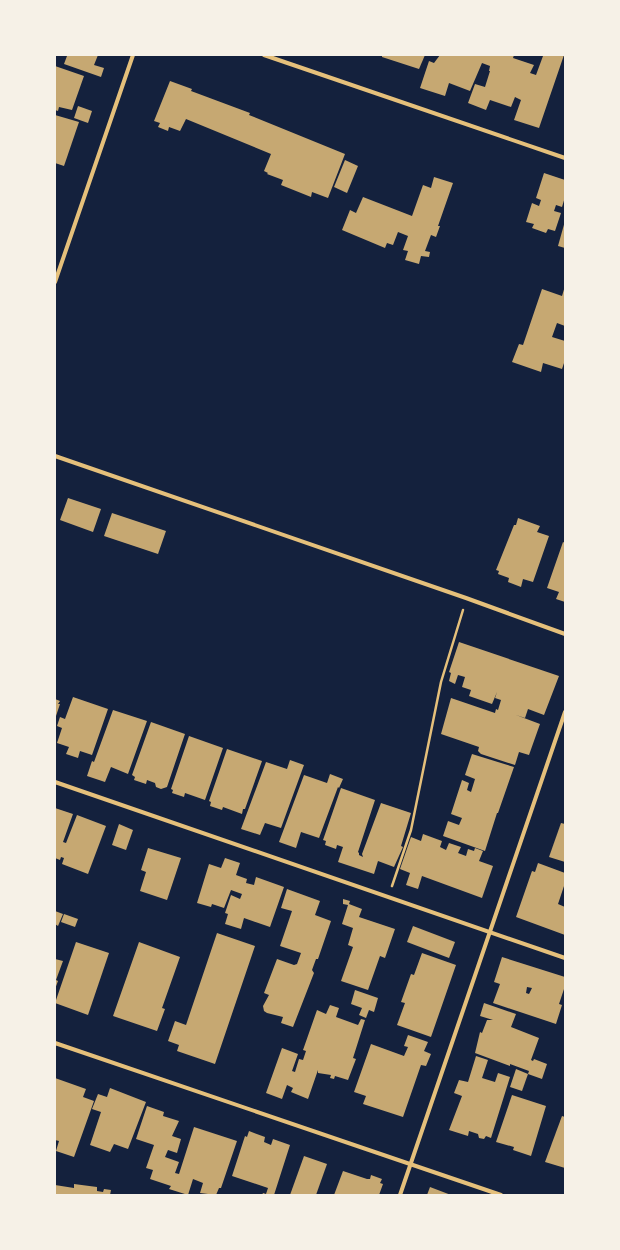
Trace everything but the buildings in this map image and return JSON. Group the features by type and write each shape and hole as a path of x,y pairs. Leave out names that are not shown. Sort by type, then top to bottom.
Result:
{"street":[{"path":"55,282 133,55"},
{"path":"264,55 565,158"},
{"path":"55,456 466,598 565,634"},
{"path":"400,1195 565,712"},
{"path":"55,782 565,958"},
{"path":"55,1043 501,1195"}],"path":[{"path":"388,897 411,830 441,682 466,598"}]}
